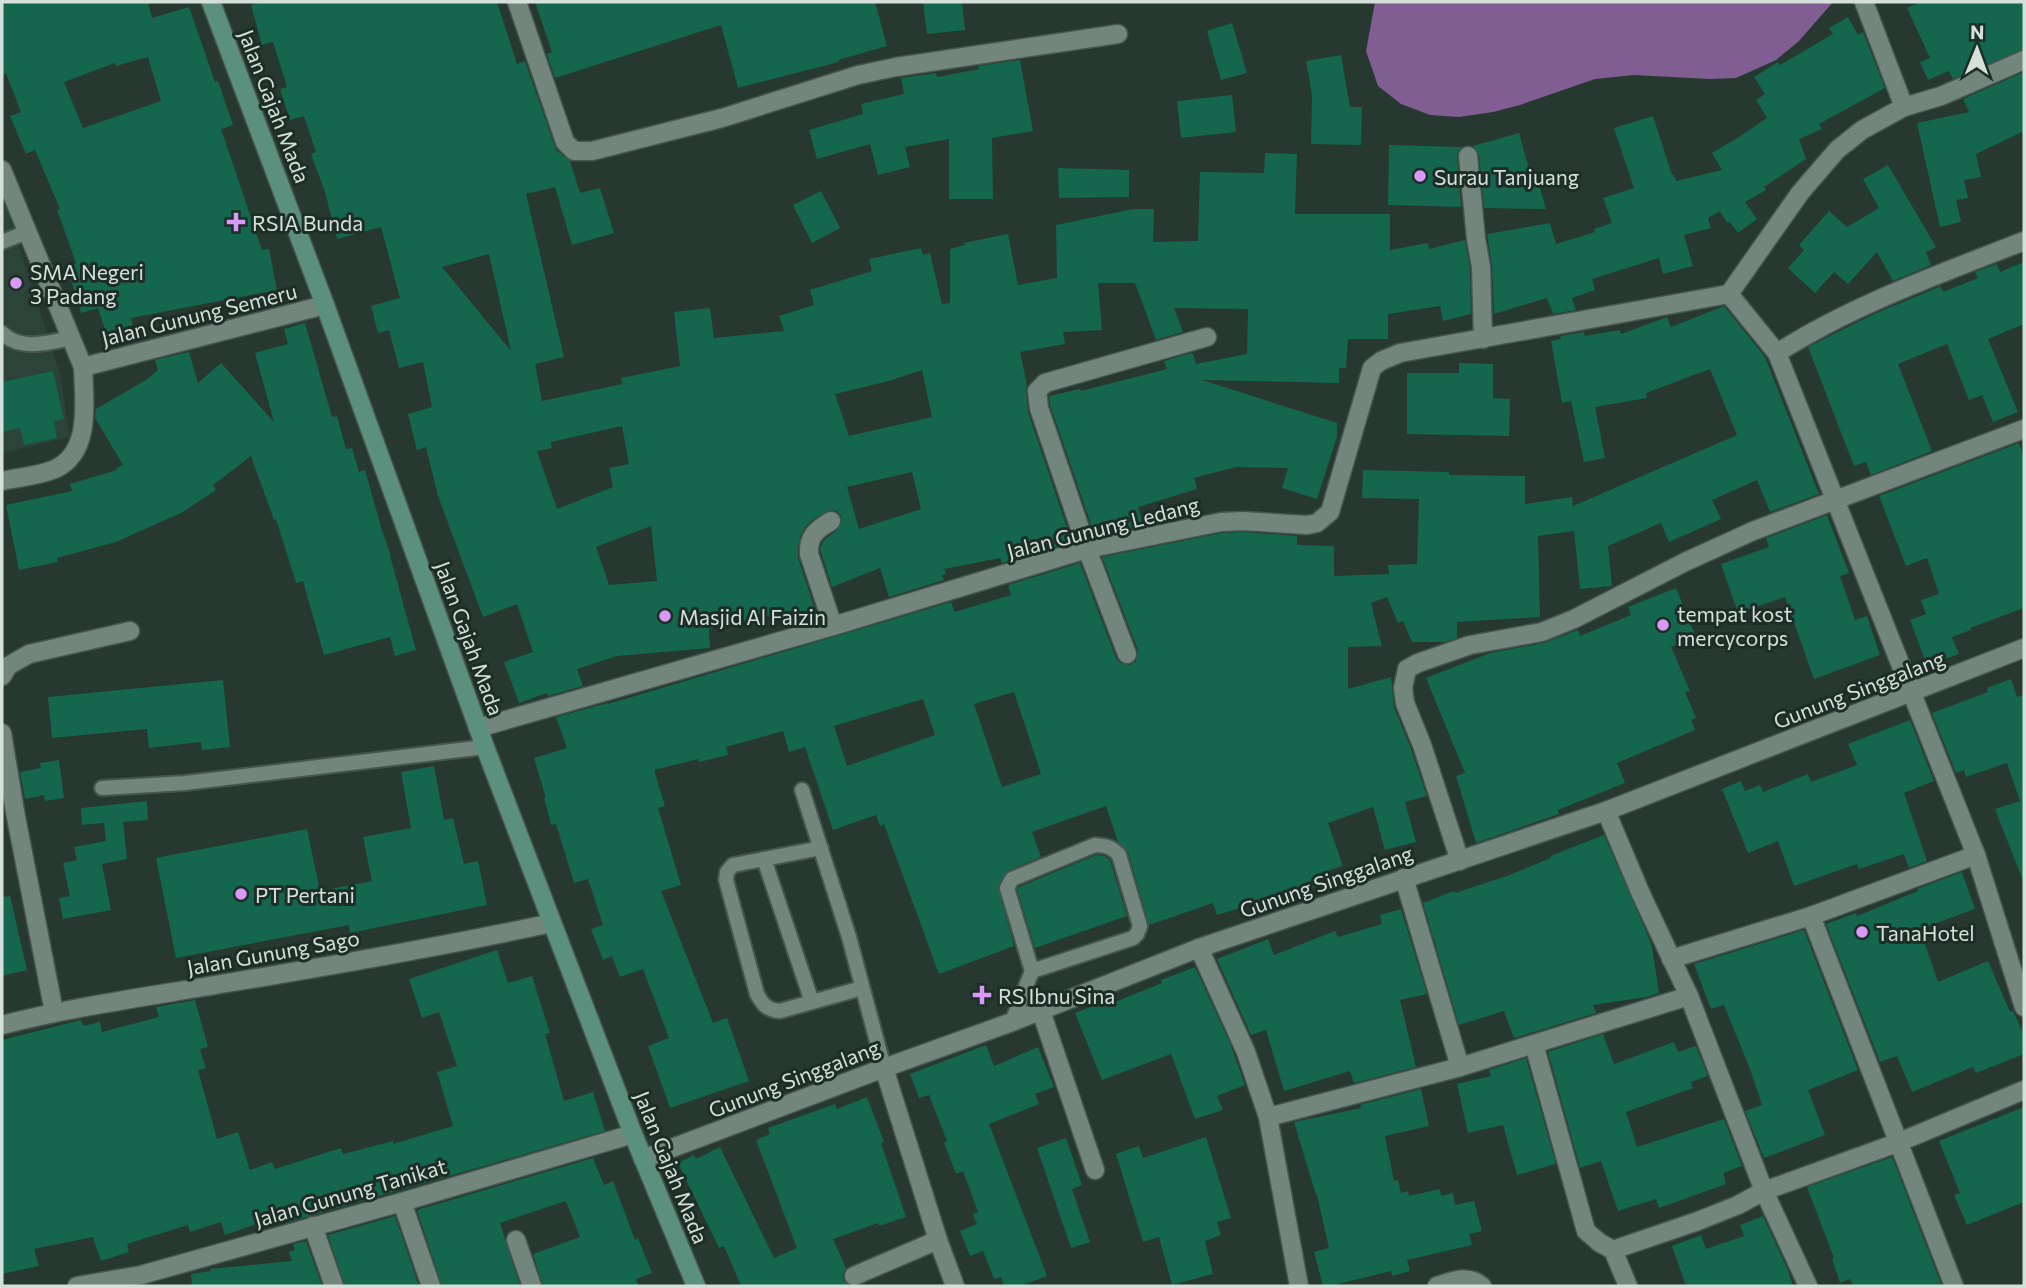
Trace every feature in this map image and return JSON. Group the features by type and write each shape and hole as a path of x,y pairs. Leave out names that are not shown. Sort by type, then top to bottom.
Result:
{"main road":[{"name":"Jalan Gajah Mada","path":"211,2 325,305 485,747 633,1134 696,1286"}],"street":[{"path":"518,2 565,142 575,151 592,152 722,118 858,75 1118,34"},
{"path":"1864,2 1904,107"},
{"path":"2024,60 1941,96 1904,107 1862,130 1837,150 1800,192 1728,294 1777,353 1976,855 2024,1007"},
{"path":"1468,156 1481,267 1483,339"},
{"path":"2,170 83,367"},
{"path":"1777,353 1810,331 1899,290 2024,240"},
{"name":"Jalan Gunung Ledang","path":"478,728 834,626 1087,549 1221,522 1307,525 1317,523 1330,512 1334,502 1372,368 1381,361 1400,353 1728,294"},
{"name":"Jalan Gunung Semeru","path":"2,481 52,470 72,457 82,433 83,367 325,305"},
{"path":"1127,654 1087,549 1039,408 1038,388 1045,383 1207,337"},
{"path":"1460,860 1422,745 1405,703 1403,688 1407,669 1470,645 1542,632 1753,531 2024,429"},
{"path":"831,521 818,528 808,542 808,554 834,626"},
{"path":"2,676 8,666 29,654 130,631"},
{"name":"Gunung Singgalang","path":"643,1159 1041,1011 1199,947 1606,811 2024,648"},
{"path":"2,733 9,819 54,1012"},
{"path":"1606,811 1689,996 1764,1191 1808,1286"},
{"path":"1671,959 1811,916 1976,855"},
{"path":"1404,878 1460,1067"},
{"path":"1811,916 1954,1286"},
{"name":"Jalan Gunung Sago","path":"2,1025 54,1012 364,960 552,923"},
{"path":"1199,947 1245,1052 1268,1117 1299,1286"},
{"path":"1268,1117 1460,1067 1689,996"},
{"path":"1041,1011 1095,1170"},
{"path":"1534,1044 1586,1231 1613,1250 1628,1286"},
{"path":"884,1068 955,1286"},
{"path":"1613,1250 1698,1221 1764,1191 1897,1143 2024,1090"},
{"name":"Jalan Gunung Tanikat","path":"77,1286 141,1275 633,1134"},
{"path":"402,1202 431,1286"},
{"path":"313,1226 334,1286"},
{"path":"516,1240 532,1286"},
{"path":"853,1276 938,1240"},
{"path":"1437,1286 1464,1279 1471,1279 1482,1286"}],"lane":[{"path":"2,243 27,232"},
{"path":"2,333 18,342 31,344 71,338"},
{"path":"102,788 186,783 485,747"},
{"path":"802,790 849,937 884,1068"},
{"path":"1012,1022 1032,971 1007,888 1009,882 1095,845 1113,849 1119,855 1140,926 1137,934 1133,938 1032,971"},
{"path":"821,848 733,865 727,872 726,880 757,994 762,1004 770,1010 780,1011 862,988"},
{"path":"764,859 812,1002"}],"shaded area":[{"path":"1375,2 1833,2 1799,41 1776,60 1736,78 1634,75 1595,79 1520,105 1459,117 1430,115 1401,104 1378,86 1366,51"},
{"name":"SMA Negeri 3 Padang","path":"2,192 60,374 70,437 2,453"}],"building":[{"path":"2,2 148,2 152,18 189,7 233,125 221,129 262,250 269,249 277,290 131,318 133,325 106,333 98,308 81,313 67,266 76,263 57,210 60,209 35,150 26,154 10,116 21,112 6,73 2,75","holes":["148,57 161,101 83,128 64,82 115,63 116,66"]},
{"path":"262,2 497,2 517,64 525,61 556,150 570,161 580,193 600,188 614,233 572,245 555,187 526,194 564,357 535,364 542,401 622,384 621,378 680,366 674,312 710,308 714,338 784,331 779,316 814,305 810,290 872,271 869,259 921,248 923,255 930,253 942,304 950,303 950,249 965,245 964,243 1008,234 1018,285 1057,278 1056,225 1133,209 1154,209 1153,242 1198,241 1200,172 1264,173 1265,153 1297,154 1295,214 1390,214 1390,250 1428,243 1429,249 1465,240 1470,268 1471,314 1443,321 1440,306 1388,314 1388,339 1348,339 1346,368 1339,368 1339,383 1202,380 1337,423 1337,437 1317,499 1282,488 1288,468 1236,467 1194,478 1197,489 1138,507 1144,526 1095,536 1049,396 1080,389 1081,391 1167,369 1164,361 1191,353 1196,364 1247,354 1248,309 1174,308 1183,332 1156,340 1135,283 1098,283 1102,330 1063,332 1065,344 1020,352 1027,385 1028,412 1072,542 1002,563 1000,558 944,569 944,580 889,597 880,568 832,587 820,549 823,541 837,530 842,521 837,511 830,510 806,526 798,546 798,558 818,618 797,625 792,611 709,629 710,648 617,656 577,669 583,686 548,696 547,693 519,703 504,662 533,652 517,604 483,617 438,496 426,447 417,450 408,414 432,407 423,362 399,368 389,330 378,333 371,306 400,298 381,227 337,239 325,192 311,154 316,152 304,116 290,120 280,89 287,87 273,42 262,45 251,5","holes":["489,254 511,351 442,267","922,370 932,417 849,436 835,394","622,426 629,464 609,468 613,487 557,509 537,451 552,448 551,442","912,472 921,509 859,529 847,487","651,526 657,581 609,585 596,547"]},
{"path":"535,2 875,2 887,46 838,60 839,62 738,88 721,25 555,78 547,54 552,52"},
{"path":"923,2 962,2 965,30 927,34"},
{"path":"1921,2 2024,2 2024,49 1953,79 1949,71 1928,80 1920,62 1930,58 1907,8"},
{"path":"1848,17 1858,35 1863,32 1885,88 1819,124 1822,129 1799,139 1806,159 1764,187 1766,190 1745,202 1757,219 1738,233 1730,222 1727,223 1720,211 1708,218 1711,228 1684,235 1693,266 1663,274 1659,258 1592,279 1595,290 1572,298 1576,310 1553,314 1547,298 1494,314 1492,266 1487,234 1550,223 1556,244 1595,232 1594,229 1612,223 1603,198 1634,188 1614,128 1653,116 1676,181 1722,170 1712,153 1767,118 1756,100 1765,94 1754,77 1833,34 1829,28"},
{"path":"1232,23 1247,73 1221,80 1207,31"},
{"path":"1341,55 1350,107 1362,107 1361,145 1311,144 1312,95 1306,61"},
{"path":"1020,60 1033,131 992,138 993,199 949,199 949,139 905,147 910,167 878,175 870,144 817,159 809,130 863,114 861,104 904,94 901,78 936,73 937,77 979,69 978,66"},
{"path":"2024,72 2024,131 1976,154 1981,177 1964,180 1968,198 1956,200 1961,222 1940,227 1917,123 1969,112 1963,99"},
{"path":"1232,95 1236,132 1181,138 1177,101"},
{"path":"1519,133 1530,172 1535,171 1546,209 1484,208 1479,155 1473,146"},
{"name":"Surau Tanjuang","path":"1389,145 1462,147 1457,157 1461,207 1388,205"},
{"path":"1888,165 1936,247 1926,252 1931,265 1893,281 1877,252 1848,284 1834,272 1815,293 1788,268 1804,250 1799,245 1829,211 1847,227 1879,208 1863,179"},
{"path":"1058,168 1129,170 1129,197 1059,198"},
{"path":"821,191 840,228 812,243 793,205"},
{"path":"2024,262 2024,324 1988,339 2018,412 1993,422 1982,395 1969,400 1947,344 1898,364 1932,451 1871,475 1866,462 1854,466 1808,347 1872,315 1940,286 1943,292 1978,278 1975,272 1997,264 2000,272"},
{"path":"1724,306 1765,357 1819,494 1770,512 1757,480 1712,500 1721,519 1669,542 1661,523 1608,546 1612,586 1580,589 1574,531 1538,536 1540,617 1457,622 1457,638 1445,642 1412,642 1403,621 1398,623 1387,597 1371,603 1382,646 1348,647 1348,689 1391,677 1394,707 1427,796 1405,802 1416,842 1385,850 1373,807 1328,823 1343,866 1320,873 1324,884 1261,905 1260,902 1217,915 1213,903 1149,925 1128,852 1118,842 1106,806 1032,832 1041,857 1008,871 998,886 1014,946 939,974 884,824 880,826 876,815 833,830 805,747 789,752 783,731 726,747 728,755 654,770 665,806 658,808 681,885 661,891 713,1023 727,1018 749,1081 670,1108 648,1046 669,1038 643,969 620,977 612,956 603,960 591,929 603,925 588,879 574,883 556,824 551,825 534,758 567,748 556,717 951,602 955,612 1011,595 1008,585 1080,563 1116,658 1120,663 1130,665 1136,661 1138,650 1102,557 1222,533 1243,532 1297,536 1297,545 1334,546 1334,576 1389,574 1388,565 1417,564 1419,499 1362,498 1363,470 1525,476 1525,504 1572,497 1573,506 1737,435 1710,369 1646,393 1647,398 1595,407 1605,458 1584,462 1571,401 1562,403 1551,341 1561,339 1560,336 1584,332 1585,336 1620,330 1621,334 1667,317 1671,327","holes":["1014,692 1041,774 1002,787 974,704","923,699 935,735 847,766 834,726"]},
{"path":"305,323 332,417 337,416 346,449 352,448 359,472 365,470 416,650 395,656 390,637 324,655 303,581 296,583 276,519 274,520 251,456 213,485 216,490 183,512 116,542 57,558 58,562 19,570 6,505 72,491 70,484 117,470 116,468 123,465 95,418 96,409 146,380 158,370 155,360 189,352 198,383 221,363 274,422 255,353 288,344 284,329"},
{"path":"1459,363 1493,364 1493,398 1510,399 1509,436 1407,434 1407,373 1459,373"},
{"path":"53,371 64,419 54,421 57,438 24,445 20,428 2,432 2,382"},
{"path":"2019,443 2024,458 2024,608 1952,637 1959,654 1927,665 1910,620 1926,614 1921,600 1939,594 1927,558 1906,566 1879,496"},
{"path":"1827,515 1849,573 1840,576 1855,620 1867,616 1880,655 1814,679 1785,597 1738,613 1721,564 1769,547 1766,538"},
{"path":"1676,588 1696,637 1671,647 1690,691 1685,692 1696,718 1691,720 1695,730 1617,763 1625,783 1558,810 1559,814 1476,843 1456,776 1465,773 1426,678 1490,653 1544,643 1578,630 1580,636 1631,615 1628,607"},
{"path":"2011,679 2017,697 2024,695 2024,881 1995,809 2020,801 2007,763 1966,777 1964,770 1956,773 1932,713 1988,692 1987,688"},
{"path":"223,680 230,747 202,750 201,742 149,748 147,729 52,738 48,697"},
{"path":"1910,720 1934,781 1904,793 1927,861 1909,868 1904,854 1859,869 1857,864 1794,886 1778,841 1748,853 1722,789 1741,781 1745,791 1760,785 1763,792 1808,774 1811,782 1857,765 1848,744"},
{"path":"59,760 64,798 45,801 44,795 25,799 20,772 41,768 40,763"},
{"path":"434,766 444,820 453,818 464,864 478,861 487,905 350,933 349,925 176,958 156,858 307,829 320,891 372,881 363,837 411,828 401,772"},
{"path":"147,801 148,820 123,822 127,859 102,864 111,910 63,919 59,898 70,896 63,863 77,860 74,847 106,841 104,823 82,825 81,808"},
{"path":"1604,835 1649,938 1659,993 1593,1005 1596,1013 1514,1038 1504,1011 1459,1025 1423,903 1507,876"},
{"name":"RS Ibnu Sina","path":"1096,855 1110,860 1127,916 1035,948 1017,889"},
{"path":"1962,872 1975,909 1920,929 1938,982 1988,961 2010,1012 2013,1011 2024,1035 2024,1054 1976,1073 1973,1067 1912,1092 1897,1056 1880,1062 1826,924 1856,913 1857,916"},
{"path":"10,896 27,970 2,976 2,897"},
{"path":"1401,909 1427,994 1400,1000 1416,1067 1354,1083 1350,1071 1284,1091 1266,1030 1251,1035 1217,959 1268,939 1274,955 1335,931 1338,937 1382,924 1380,915"},
{"path":"1804,930 1858,1070 1808,1090 1825,1135 1764,1158 1745,1111 1762,1105 1750,1069 1724,1005 1711,1009 1694,964"},
{"path":"497,950 508,983 532,976 550,1033 545,1034 564,1101 593,1092 605,1131 286,1223 283,1215 225,1235 221,1222 190,1232 188,1225 127,1244 129,1252 101,1261 93,1237 34,1249 39,1266 2,1274 2,1040 81,1020 83,1026 100,1022 102,1032 159,1017 156,1007 195,1000 208,1047 200,1049 206,1068 198,1070 217,1139 238,1132 250,1170 272,1162 275,1169 341,1148 343,1154 393,1141 393,1144 453,1126 437,1072 457,1066 439,1012 422,1018 409,979"},
{"path":"1195,967 1230,1043 1245,1085 1217,1096 1223,1110 1195,1119 1171,1054 1102,1080 1075,1013 1103,1002 1105,1006"},
{"path":"1603,1034 1614,1064 1674,1042 1678,1052 1696,1046 1708,1076 1691,1082 1693,1088 1626,1112 1637,1147 1724,1119 1742,1166 1723,1173 1726,1184 1659,1208 1656,1199 1618,1211 1601,1161 1580,1168 1548,1052"},
{"path":"986,1045 994,1066 1038,1047 1054,1087 1035,1094 1039,1104 989,1124 1047,1276 1020,1286 1004,1286 1001,1277 994,1279 983,1251 970,1256 960,1231 977,1224 973,1214 978,1212 963,1171 956,1174 944,1143 947,1141 929,1095 919,1098 910,1074"},
{"path":"1526,1058 1556,1164 1517,1175 1503,1125 1468,1133 1457,1084 1491,1076 1489,1070"},
{"path":"1421,1089 1429,1126 1385,1136 1394,1181 1398,1180 1401,1193 1408,1191 1409,1196 1440,1189 1441,1196 1453,1193 1455,1205 1474,1201 1482,1231 1469,1234 1472,1245 1407,1260 1410,1271 1392,1276 1391,1271 1323,1286 1314,1252 1329,1248 1317,1195 1294,1122 1361,1108 1360,1105"},
{"path":"867,1097 884,1142 881,1143 906,1217 879,1226 878,1223 833,1239 846,1268 843,1280 850,1286 741,1286 724,1246 719,1248 678,1163 694,1155 696,1159 720,1147 774,1258 797,1248 756,1140 770,1134 768,1128 835,1104 837,1109"},
{"path":"2024,1107 2024,1202 1967,1225 1954,1195 1960,1193 1939,1141"},
{"path":"1206,1137 1231,1218 1217,1222 1221,1235 1205,1241 1213,1274 1172,1285 1159,1237 1143,1242 1116,1154 1139,1146 1143,1158"},
{"path":"1066,1138 1082,1185 1072,1189 1090,1242 1071,1248 1037,1148"},
{"path":"1892,1157 1942,1286 1853,1286 1850,1279 1840,1283 1832,1259 1834,1258 1807,1187"},
{"path":"593,1158 604,1185 613,1181 635,1240 638,1238 652,1273 636,1279 639,1286 543,1286 533,1254 580,1237 566,1201 500,1223 520,1286 442,1286 417,1210"},
{"path":"395,1216 419,1286 345,1286 328,1235"},
{"path":"1763,1216 1793,1286 1686,1286 1672,1246 1701,1235 1706,1249 1744,1236 1740,1225"},
{"path":"306,1241 322,1286 192,1286 191,1274 211,1271 210,1269 292,1261 289,1252 295,1250 293,1244"}],"place":[{"name":"Surau Tanjuang","path":"1420,176"},
{"name":"RSIA Bunda","path":"236,222"},
{"name":"SMA Negeri 3 Padang","path":"16,283"},
{"name":"Masjid Al Faizin","path":"665,616"},
{"name":"tempat kost mercycorps","path":"1663,625"},
{"name":"PT Pertani","path":"241,894"},
{"name":"TanaHotel","path":"1862,932"},
{"name":"RS Ibnu Sina","path":"982,995"}]}
